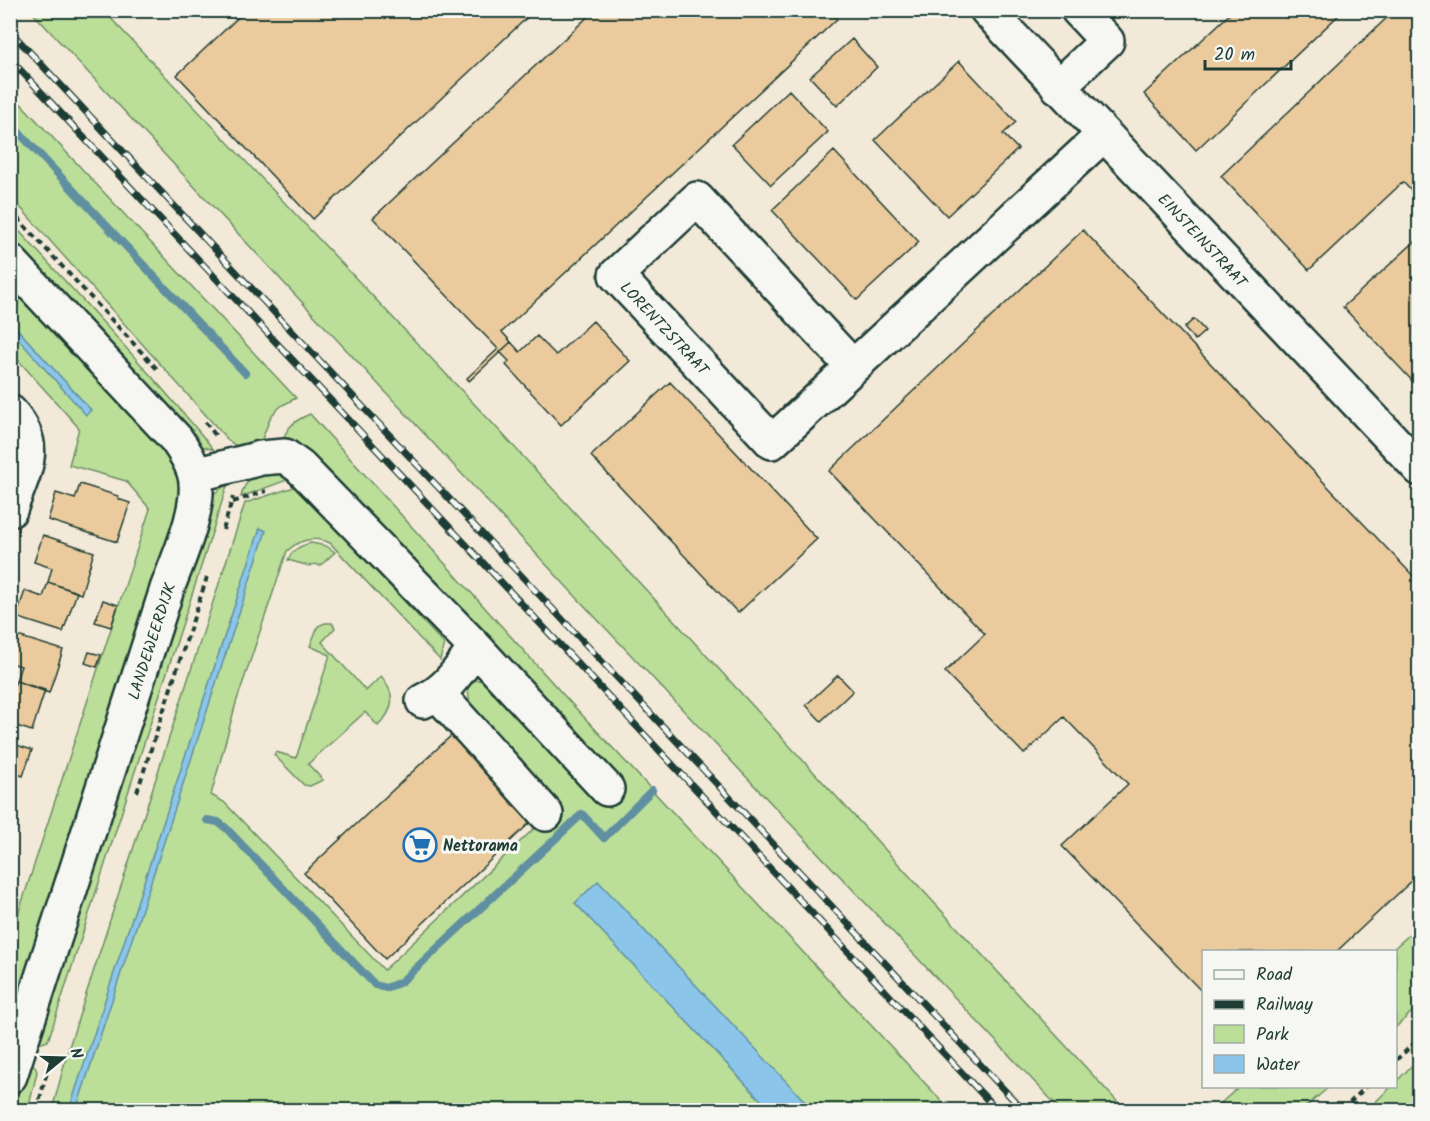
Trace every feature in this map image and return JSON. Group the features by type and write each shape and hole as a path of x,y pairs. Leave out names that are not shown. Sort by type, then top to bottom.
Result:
{"street":[{"path":"1058,87 1107,40 1078,10"},
{"name":"EINSTEINSTRAAT","path":"990,12 1419,469"},
{"name":"LORENTZSTRAAT","path":"853,367 697,199 616,275 772,442 853,367 1103,135"},
{"name":"LANDEWEERDIJK","path":"10,261 176,439 188,456 195,474 195,498 189,528 10,1076"},
{"path":"10,412 21,423 28,438 28,454 10,510"},
{"path":"195,474 261,458 285,456 300,467 476,648 607,789"},
{"path":"476,648 450,682 430,697 546,814"}],"path":[{"path":"1397,1058 1419,1038"},
{"path":"37,1110 49,1062"},
{"path":"1342,1110 1366,1088"}],"green space":[{"path":"31,11 104,11 495,426 1125,1110 1061,1110 580,601"},
{"path":"11,93 296,398 281,406 271,416 260,444 243,448 228,440 11,197"},
{"path":"11,222 140,363 214,450 193,443 121,359 11,240"},
{"path":"11,278 170,453 180,478 179,507 11,1028 11,936 150,509 126,481 69,465 79,428 11,352"},
{"path":"310,414 569,701 950,1110 52,1110 69,1047 245,503 297,486 444,644 440,660 330,543 313,539 302,541 292,547 287,551 236,703 211,795 224,802 384,970 559,805 471,712 467,682 478,680 488,682 621,782 322,464 307,453 281,445 291,426"},
{"path":"277,469 295,477 241,497 249,480"},
{"path":"228,483 48,1041 42,1043 34,1041 210,497"},
{"path":"311,543 326,546 335,552 320,566 315,564 309,566 288,560 297,548"},
{"path":"332,623 335,628 322,642 366,691 381,676 389,689 392,701 388,714 378,726 365,712 308,764 323,780 310,786 304,785 274,755 276,752 296,758 330,655 310,646 318,626"},
{"path":"1419,926 1419,1005 1397,1026 1397,950 1392,950"},
{"path":"1419,1058 1419,1110 1367,1110 1390,1088 1397,1088 1397,1081"},
{"path":"26,1063 35,1066 37,1072 28,1110 12,1110"},
{"path":"1238,1088 1328,1088 1302,1110 1213,1110"}],"water":[{"path":"10,321 91,410 86,415 11,331"},
{"path":"260,528 266,531 76,1110 69,1110"},
{"path":"598,881 813,1110 770,1110 575,903"}],"building":[{"path":"246,10 535,10 313,219 177,75"},
{"path":"595,10 836,10 832,14 837,19 502,332 511,342 469,381 467,378 498,349 373,218"},
{"path":"1234,10 1344,10 1196,150 1144,94"},
{"path":"1395,10 1420,10 1420,192 1416,196 1403,182 1309,270 1221,176"},
{"path":"852,39 877,67 837,106 810,77"},
{"path":"959,61 1016,122 1003,134 1018,149 947,216 875,140"},
{"path":"789,90 828,132 771,185 732,144"},
{"path":"834,151 919,242 857,300 772,210"},
{"path":"1083,230 1420,583 1420,873 1338,950 1202,950 1202,992 1062,846 1128,784 1064,717 1024,754 945,672 985,634 829,471"},
{"path":"1420,237 1420,385 1418,387 1343,307"},
{"path":"1194,319 1205,331 1195,340 1184,328"},
{"path":"593,321 630,361 561,425 506,365 509,361 500,352 511,342 520,352 537,336 556,355"},
{"path":"670,382 817,539 738,613 591,456"},
{"path":"80,484 118,496 118,499 130,503 117,542 48,520 56,493 75,499"},
{"path":"43,535 94,552 81,594 48,582 52,568 34,562"},
{"path":"48,582 77,592 63,632 16,617 25,591 43,597"},
{"path":"103,600 118,605 111,627 95,622"},
{"path":"11,634 63,650 49,693 16,681 21,666 10,663"},
{"path":"89,652 101,655 97,667 85,663"},
{"path":"838,675 853,691 821,721 806,705"},
{"path":"16,681 45,690 32,731 10,724 10,695"},
{"path":"455,732 535,818 385,959 304,873"},
{"path":"10,743 32,750 23,776 18,774 14,789 10,787"}],"waterway":[{"path":"10,123 245,373"},
{"path":"207,820 218,822 226,828 375,985 386,988 401,982 582,814 604,838 652,790"}],"railway":[{"path":"10,31 1023,1110"},
{"path":"10,59 997,1110"}],"place":[{"name":"Nettorama","path":"420,845"}]}
